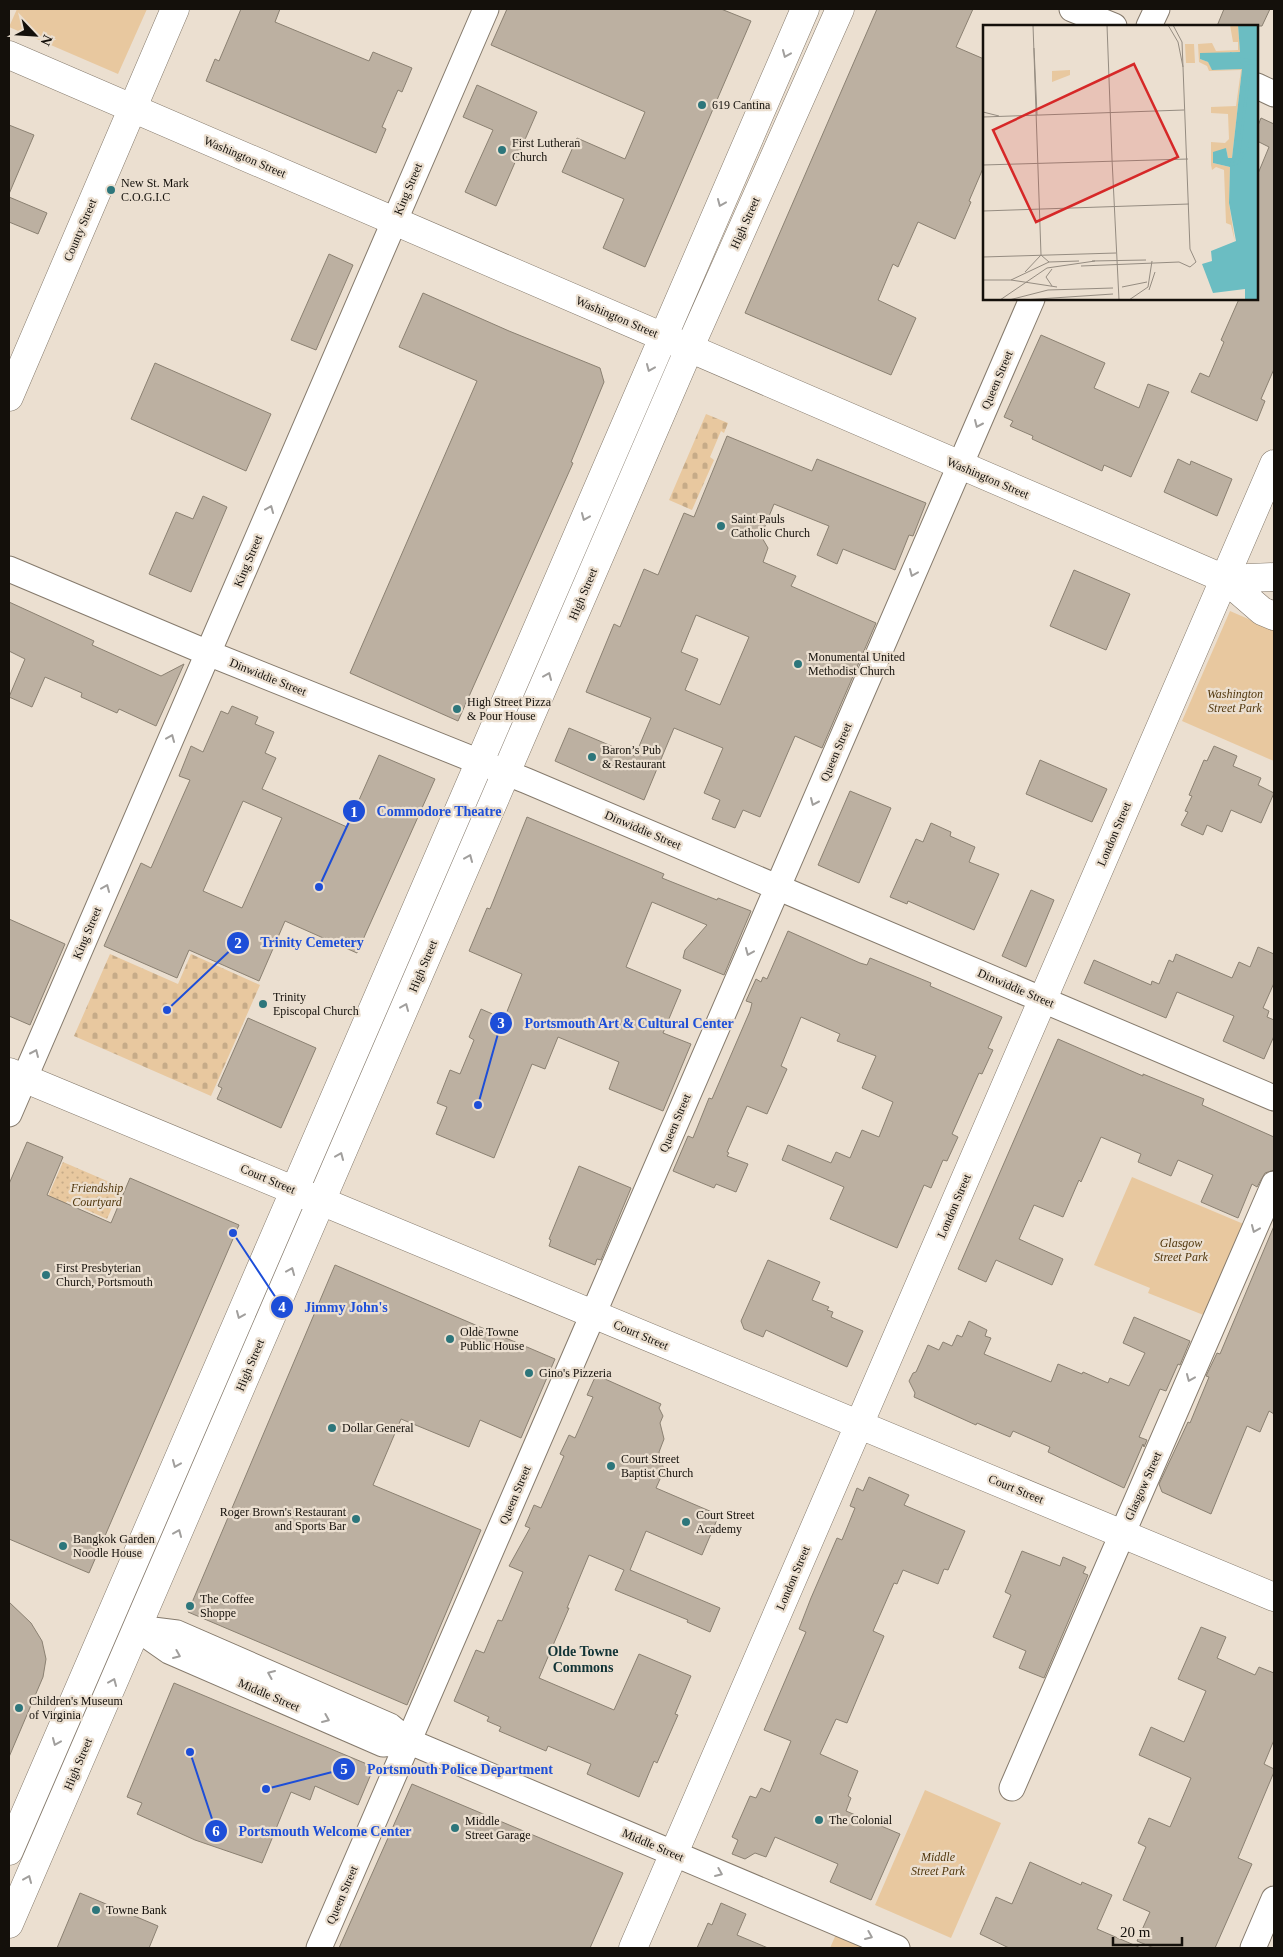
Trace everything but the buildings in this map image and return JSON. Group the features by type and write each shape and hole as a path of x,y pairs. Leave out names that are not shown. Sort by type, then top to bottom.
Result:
{"street":[{"name":"County Street","path":"9,397 175,9"},
{"name":"King Street","path":"9,1114 16,1075 208,653 486,9"},
{"path":"9,1851 805,9"},
{"name":"High Street","path":"9,1924 689,349 840,9"},
{"path":"1072,9 1112,25"},
{"path":"1149,25 1157,9"},
{"name":"Washington Street","path":"9,55 1225,580 1262,611 1274,616"},
{"path":"1258,86 1274,94"},
{"name":"Queen Street","path":"319,1948 1032,300"},
{"name":"London Street","path":"633,1948 1274,464"},
{"name":"Dinwiddie Street","path":"9,569 208,653 480,761 1274,1098"},
{"name":"Washington Street","path":"1225,580 1274,577"},
{"name":"Court Street","path":"16,1075 1274,1597"},
{"name":"Glasgow Street","path":"1012,1788 1274,1184"},
{"name":"Middle Street","path":"110,1616 137,1628 176,1633 390,1726 408,1741 898,1948"},
{"path":"1253,1948 1274,1900"}],"green space":[{"path":"17,9 147,9 118,74 9,27"},
{"path":"706,414 728,423 724,433 721,431 710,457 714,460 692,510 669,500"},
{"name":"Washington Street Park","path":"1230,611 1274,630 1274,761 1182,721"},
{"path":"110,954 178,984 191,954 260,985 211,1096 74,1036"},
{"name":"Friendship Courtyard","path":"63,1162 121,1187 107,1219 67,1201 56,1226 38,1219"},
{"name":"Glasgow Street Park","path":"1132,1177 1246,1225 1206,1316 1148,1293 1150,1288 1094,1265"},
{"name":"Middle Street Park","path":"925,1790 1001,1823 951,1938 875,1905"},
{"path":"837,1932 874,1948 830,1948"}],"place":[{"name":"619 Cantina","path":"702,105"},
{"name":"First Lutheran Church","path":"502,150"},
{"name":"New St. Mark C.O.G.I.C","path":"111,190"},
{"name":"Saint Pauls Catholic Church","path":"721,526"},
{"name":"Monumental United Methodist Church","path":"798,664"},
{"name":"High Street Pizza & Pour House","path":"457,709"},
{"name":"Baron’s Pub & Restaurant","path":"592,757"},
{"name":"Commodore Theatre","path":"319,887"},
{"name":"Trinity Episcopal Church","path":"263,1004"},
{"name":"Trinity Cemetery","path":"167,1010"},
{"name":"Portsmouth Art & Cultural Center","path":"478,1105"},
{"name":"Jimmy John's","path":"233,1233"},
{"name":"First Presbyterian Church, Portsmouth","path":"46,1275"},
{"name":"Olde Towne Public House","path":"450,1339"},
{"name":"Gino's Pizzeria","path":"529,1373"},
{"name":"Dollar General","path":"332,1428"},
{"name":"Court Street Baptist Church","path":"611,1466"},
{"name":"Roger Brown's Restaurant and Sports Bar","path":"356,1519"},
{"name":"Court Street Academy","path":"686,1522"},
{"name":"Bangkok Garden Noodle House","path":"63,1546"},
{"name":"The Coffee Shoppe","path":"190,1606"},
{"name":"Children's Museum of Virginia","path":"19,1708"},
{"name":"Portsmouth Welcome Center","path":"190,1752"},
{"name":"Portsmouth Police Department","path":"266,1789"},
{"name":"The Colonial","path":"819,1820"},
{"name":"Middle Street Garage","path":"455,1828"},
{"name":"Towne Bank","path":"96,1910"}],"district":[{"name":"Olde Towne Commons","path":"583,1659"}]}
